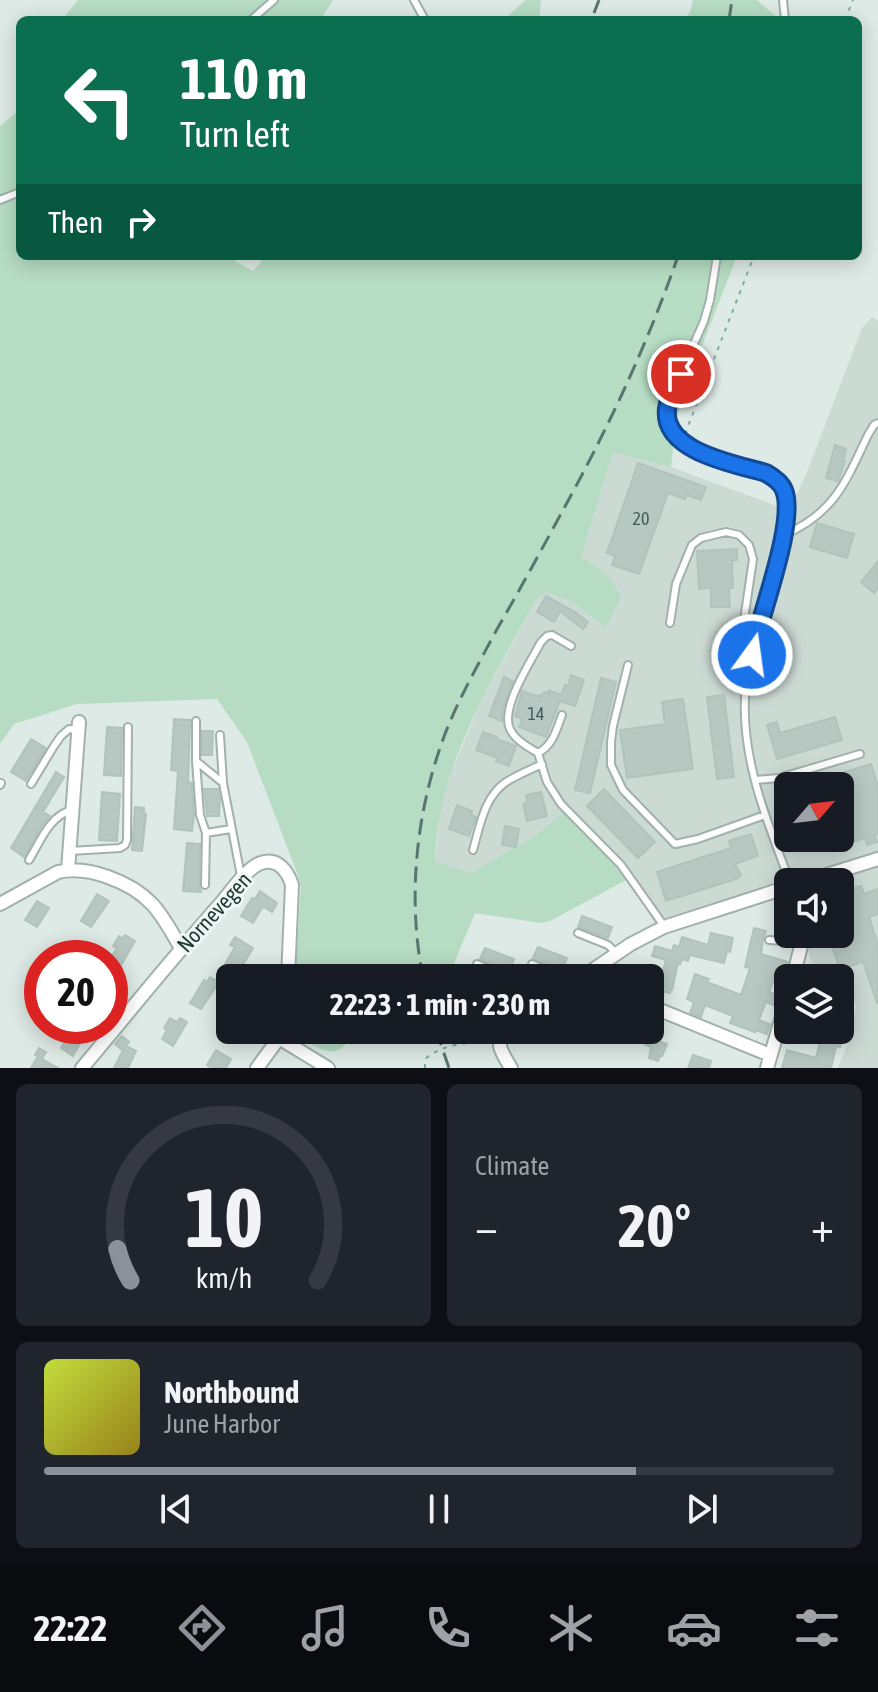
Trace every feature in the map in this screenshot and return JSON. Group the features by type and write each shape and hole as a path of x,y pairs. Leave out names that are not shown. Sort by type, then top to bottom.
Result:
{"street":[{"path":"68,870 79,726"},
{"path":"849,868 878,859"},
{"name":"Nornevegen","path":"82,1068 181,948 254,867 262,863 280,865 290,877 293,895 289,964"},
{"path":"0,904 50,875 68,870 93,874 113,880 151,903 181,948"},
{"path":"601,964 664,927 774,889"},
{"path":"664,1013 769,1062"},
{"path":"257,1068 273,1044"},
{"path":"294,1044 328,1068"},
{"path":"500,1044 500,1051 511,1068"}],"lane":[{"path":"256,16 274,0"},
{"path":"716,260 704,321 669,400 667,422 682,443 705,455 766,473 784,487 787,503 784,535 755,639 745,698 755,780 783,868"},
{"path":"784,535 818,516 837,496 868,435 878,423"},
{"path":"670,623 676,584 692,545 701,538 726,532 739,535 749,545 753,559 743,627 749,672"},
{"path":"571,646 552,635 541,642 516,690 507,720 509,729 524,745 538,753 547,782 561,804 621,865 664,927"},
{"path":"628,665 613,726 610,758 616,778 630,798 675,844 765,815"},
{"path":"538,753 552,741 562,715"},
{"path":"196,721 200,815 206,833 205,885"},
{"path":"31,784 61,736 79,726"},
{"path":"70,851 120,848 125,845 128,727"},
{"path":"220,735 223,783 242,880"},
{"path":"755,780 779,778 860,754"},
{"path":"196,761 223,783"},
{"path":"473,850 487,804 494,792 507,781 542,764"},
{"path":"29,860 55,818 73,810"},
{"path":"206,833 231,829"},
{"path":"578,933 608,945 616,953"},
{"path":"769,940 774,940"}],"path":[{"path":"682,443 752,260"},
{"path":"425,1068 425,1059 436,1050 464,1044"}],"shaded area":[{"path":"872,317 878,321 878,1068 838,1068 848,1044 854,1044 854,964 812,964 808,948 854,948 854,868 774,868 774,897 661,933 614,858 564,813 536,835 471,873 435,861 440,812 451,773 481,701 536,600 545,591 569,600 606,627 593,563 581,557 613,451 671,467 777,506 797,494 862,328"}],"green space":[{"path":"78,0 333,0 323,16 66,15"},
{"path":"525,0 541,0 539,16 508,16"},
{"path":"693,0 757,0 775,16 688,16"},
{"path":"16,112 16,260 234,260 253,271 263,260 735,260 676,419 671,467 613,452 581,557 605,573 621,597 606,627 569,600 545,592 536,600 470,725 456,758 438,826 435,861 471,873 536,835 564,812 614,858 628,879 550,921 540,923 475,913 454,964 296,964 301,887 297,873 247,742 217,699 77,704 14,724 0,744 0,126"},
{"path":"311,1044 346,1044 338,1050 325,1050"}],"building":[{"path":"835,445 846,449 838,481 826,478"},
{"path":"638,463 706,487 701,500 668,493 639,574 612,565 615,556 607,553"},
{"path":"817,523 854,534 847,558 810,547"},
{"path":"737,549 737,560 732,561 730,607 711,607 711,588 699,589 697,551"},
{"path":"878,561 878,588 874,593 861,582"},
{"path":"546,596 588,622 583,629 560,611 554,622 537,612"},
{"path":"571,675 584,680 575,706 560,701 546,737 519,727 522,719 515,716 522,691 540,697 549,690 561,695"},
{"path":"504,677 513,681 503,708 502,721 489,716"},
{"path":"601,678 616,682 590,793 575,790"},
{"path":"724,695 734,777 717,779 707,697"},
{"path":"683,699 693,769 627,778 620,730 665,724 662,702"},
{"path":"835,717 842,740 777,759 767,725 777,722 780,733"},
{"path":"174,719 190,720 188,782 192,783 192,831 174,829 178,771 171,770"},
{"path":"107,727 122,728 121,776 104,775"},
{"path":"202,731 213,731 212,755 202,755"},
{"path":"483,732 516,746 509,766 476,750"},
{"path":"31,739 46,748 26,781 11,772"},
{"path":"871,764 878,786 877,842 867,845 865,838 854,842 854,772 845,772"},
{"path":"56,772 64,777 43,812 50,816 24,857 11,848"},
{"path":"204,789 218,789 219,816 207,816"},
{"path":"604,789 655,842 638,858 587,806"},
{"path":"102,792 120,794 117,841 99,840"},
{"path":"541,792 547,816 527,821 523,804 527,803 526,795"},
{"path":"457,805 472,811 471,815 476,817 469,836 449,829"},
{"path":"135,807 144,808 146,814 142,851 132,850"},
{"path":"505,826 519,829 516,847 502,845"},
{"path":"751,834 758,856 735,864 741,875 736,879 666,901 657,872 731,848 729,841"},
{"path":"187,843 200,844 201,892 183,891"},
{"path":"861,886 864,894 878,889 878,914 869,917 878,945 877,1003 863,962 838,964 832,948 854,948 854,888"},
{"path":"260,891 277,903 272,912 262,908 253,923 241,916"},
{"path":"97,894 109,901 91,927 81,921"},
{"path":"37,901 49,908 37,927 25,920"},
{"path":"582,916 612,927 608,938 578,927"},
{"path":"754,928 766,931 761,954 788,962 774,964 774,979 769,992 774,994 774,1005 766,1002 759,1020 770,1024 767,1034 730,1023 733,1016 705,1005 701,1017 690,1013 694,1002 687,999 695,974 741,995 750,968 745,967"},
{"path":"711,933 733,938 724,963 690,955 688,961 682,959 678,963 672,990 670,993 664,992 666,960 652,956 655,946 672,951 674,945 679,947 682,937 708,945"},
{"path":"125,935 135,941 128,953 128,940 117,940 119,936 122,939"},
{"path":"235,937 253,948 243,964 225,964 235,947 230,945"},
{"path":"538,947 567,958 565,964 546,964 533,958"},
{"path":"485,948 514,959 512,964 491,964 480,959"},
{"path":"210,977 216,980 216,986 201,1009 190,1003 204,980 207,982"},
{"path":"170,1018 187,1022 173,1046 162,1039"},
{"path":"63,1044 80,1044 73,1056 61,1048"},
{"path":"115,1044 128,1044 126,1046 136,1051 128,1068 114,1068 125,1046 122,1050"},
{"path":"667,1044 658,1061 649,1058 651,1047 645,1045"},
{"path":"819,1044 841,1044 840,1047 836,1046 831,1068 782,1068 787,1050 816,1058"},
{"path":"39,1048 46,1052 42,1059 58,1068 31,1068"},
{"path":"216,1050 231,1059 226,1068 207,1065"},
{"path":"693,1055 711,1061 709,1068 688,1068"}],"railway":[{"path":"594,13 599,0"},
{"path":"730,16 732,0"},
{"path":"421,964 416,917 417,854 427,793 445,734 476,669 604,432 644,345 677,260"},
{"path":"441,1044 449,1068"}],"route":[{"path":"681,374 666,412 672,433 682,443 705,455 766,473 784,487 787,503 784,535 752,655"}]}
